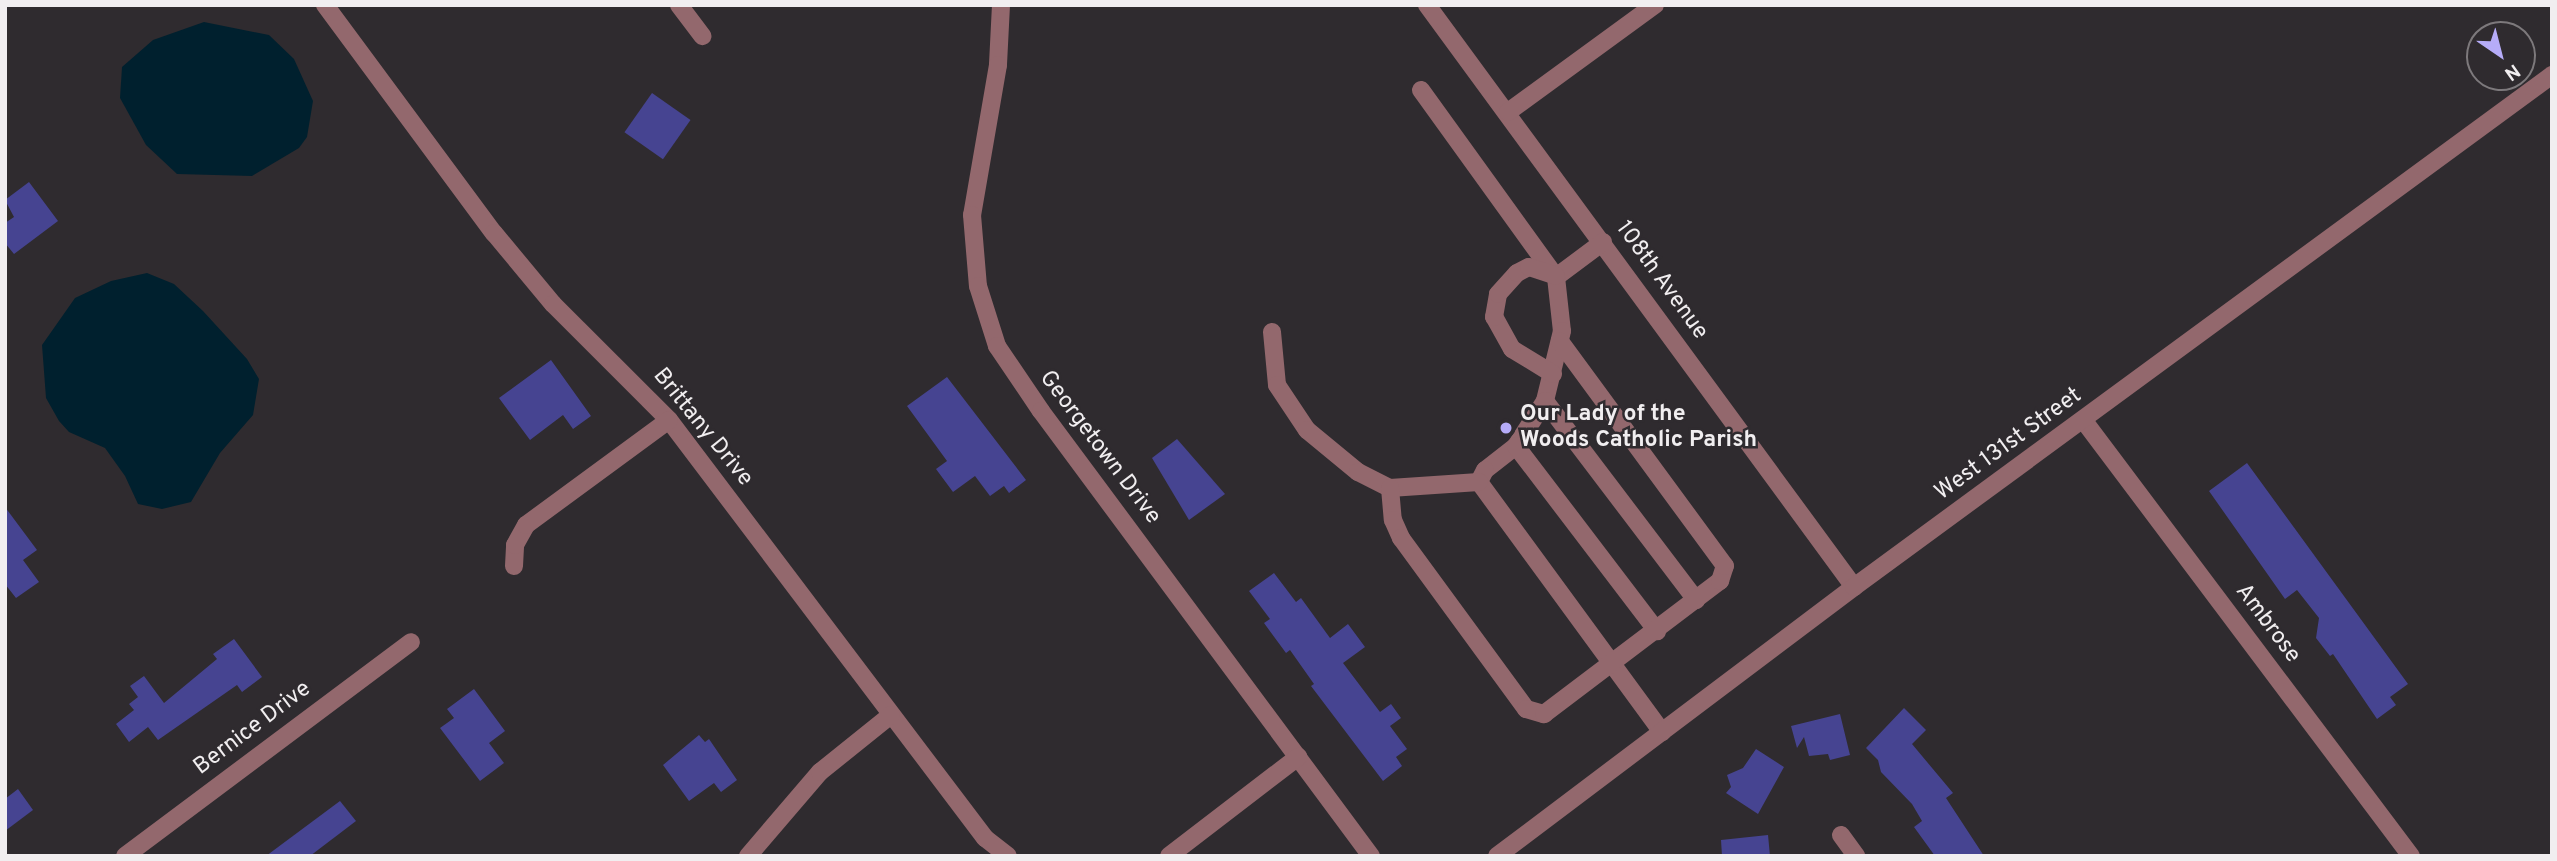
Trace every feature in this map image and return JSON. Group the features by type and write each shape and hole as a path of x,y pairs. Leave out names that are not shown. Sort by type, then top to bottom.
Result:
{"street":[{"name":"Brittany Drive","path":"325,5 522,267 669,419 985,838 1008,856"},
{"path":"679,5 702,36"},
{"name":"Georgetown Drive","path":"1001,5 998,65 972,215 978,286 997,346 1041,411 1371,856"},
{"name":"108th Avenue","path":"1427,5 1854,587"},
{"path":"1508,112 1655,5"},
{"name":"West 131st Street","path":"1500,855 1854,587 2084,421 2552,75"},
{"path":"1421,90 1556,277 1560,341 1545,401 1516,446 1485,470 1479,482"},
{"path":"1556,277 1602,242"},
{"path":"1552,374 1512,349 1494,317 1499,294 1517,273 1529,267 1556,277"},
{"path":"1272,332 1277,385 1307,430 1358,472 1390,488 1479,482"},
{"path":"1390,488 1393,520 1401,538 1525,709 1544,714 1615,664 1720,581 1725,566 1560,341"},
{"path":"1545,401 1696,600"},
{"path":"514,566 515,545 526,525 669,419"},
{"name":"Ambrose","path":"2084,421 2411,856"},
{"path":"1516,446 1657,631"},
{"path":"1479,482 1615,664 1662,732"},
{"name":"Bernice Drive","path":"125,856 411,642"},
{"path":"748,856 820,772 891,715"},
{"path":"1169,856 1298,757"},
{"path":"1840,835 1856,856"}],"water":[{"path":"204,22 269,35 294,59 313,101 307,137 299,148 252,176 177,174 146,145 120,98 122,67 153,40"},
{"path":"147,273 174,284 203,311 247,359 259,379 253,415 220,453 191,502 162,509 138,504 125,476 105,448 69,432 59,421 46,398 42,345 75,298 111,281"}],"building":[{"path":"652,93 691,120 663,159 624,132"},
{"path":"29,182 58,221 14,254 5,243 5,223 14,217 5,200"},
{"path":"551,360 591,416 573,429 563,415 530,440 499,398"},
{"path":"947,377 1026,480 1009,493 1004,486 990,496 975,476 953,492 936,469 947,461 907,406"},
{"path":"1177,439 1225,494 1189,520 1152,458"},
{"path":"2247,463 2408,684 2390,697 2396,705 2377,719 2333,654 2330,656 2316,638 2319,618 2297,590 2285,599 2209,491"},
{"path":"5,507 37,550 23,560 39,582 16,598 5,584"},
{"path":"1274,573 1296,602 1301,598 1330,638 1348,624 1365,647 1343,663 1380,712 1391,704 1401,718 1390,726 1407,749 1396,757 1402,766 1383,781 1311,686 1314,684 1290,650 1286,653 1264,623 1270,619 1249,591"},
{"path":"234,639 262,677 242,692 237,685 158,740 148,727 129,742 116,724 134,710 129,704 138,697 130,686 144,676 164,703 217,659 213,654"},
{"path":"474,689 505,731 489,743 504,763 480,781 440,728 454,718 447,709"},
{"path":"1904,708 1926,730 1912,744 1953,793 1946,798 1984,856 1935,856 1914,827 1922,821 1912,804 1881,772 1878,760 1866,748"},
{"path":"1840,714 1850,755 1830,760 1828,754 1809,756 1804,737 1797,748 1791,726"},
{"path":"699,735 705,742 709,739 737,780 721,792 714,783 689,801 663,765"},
{"path":"1756,749 1784,767 1758,814 1726,793 1731,787 1727,775 1743,768"},
{"path":"18,789 33,810 5,831 5,799"},
{"path":"340,801 356,821 310,856 266,856"},
{"path":"1768,835 1770,856 1722,856 1721,840"}],"place":[{"name":"Our Lady of the Woods Catholic Parish","path":"1506,428"}]}
